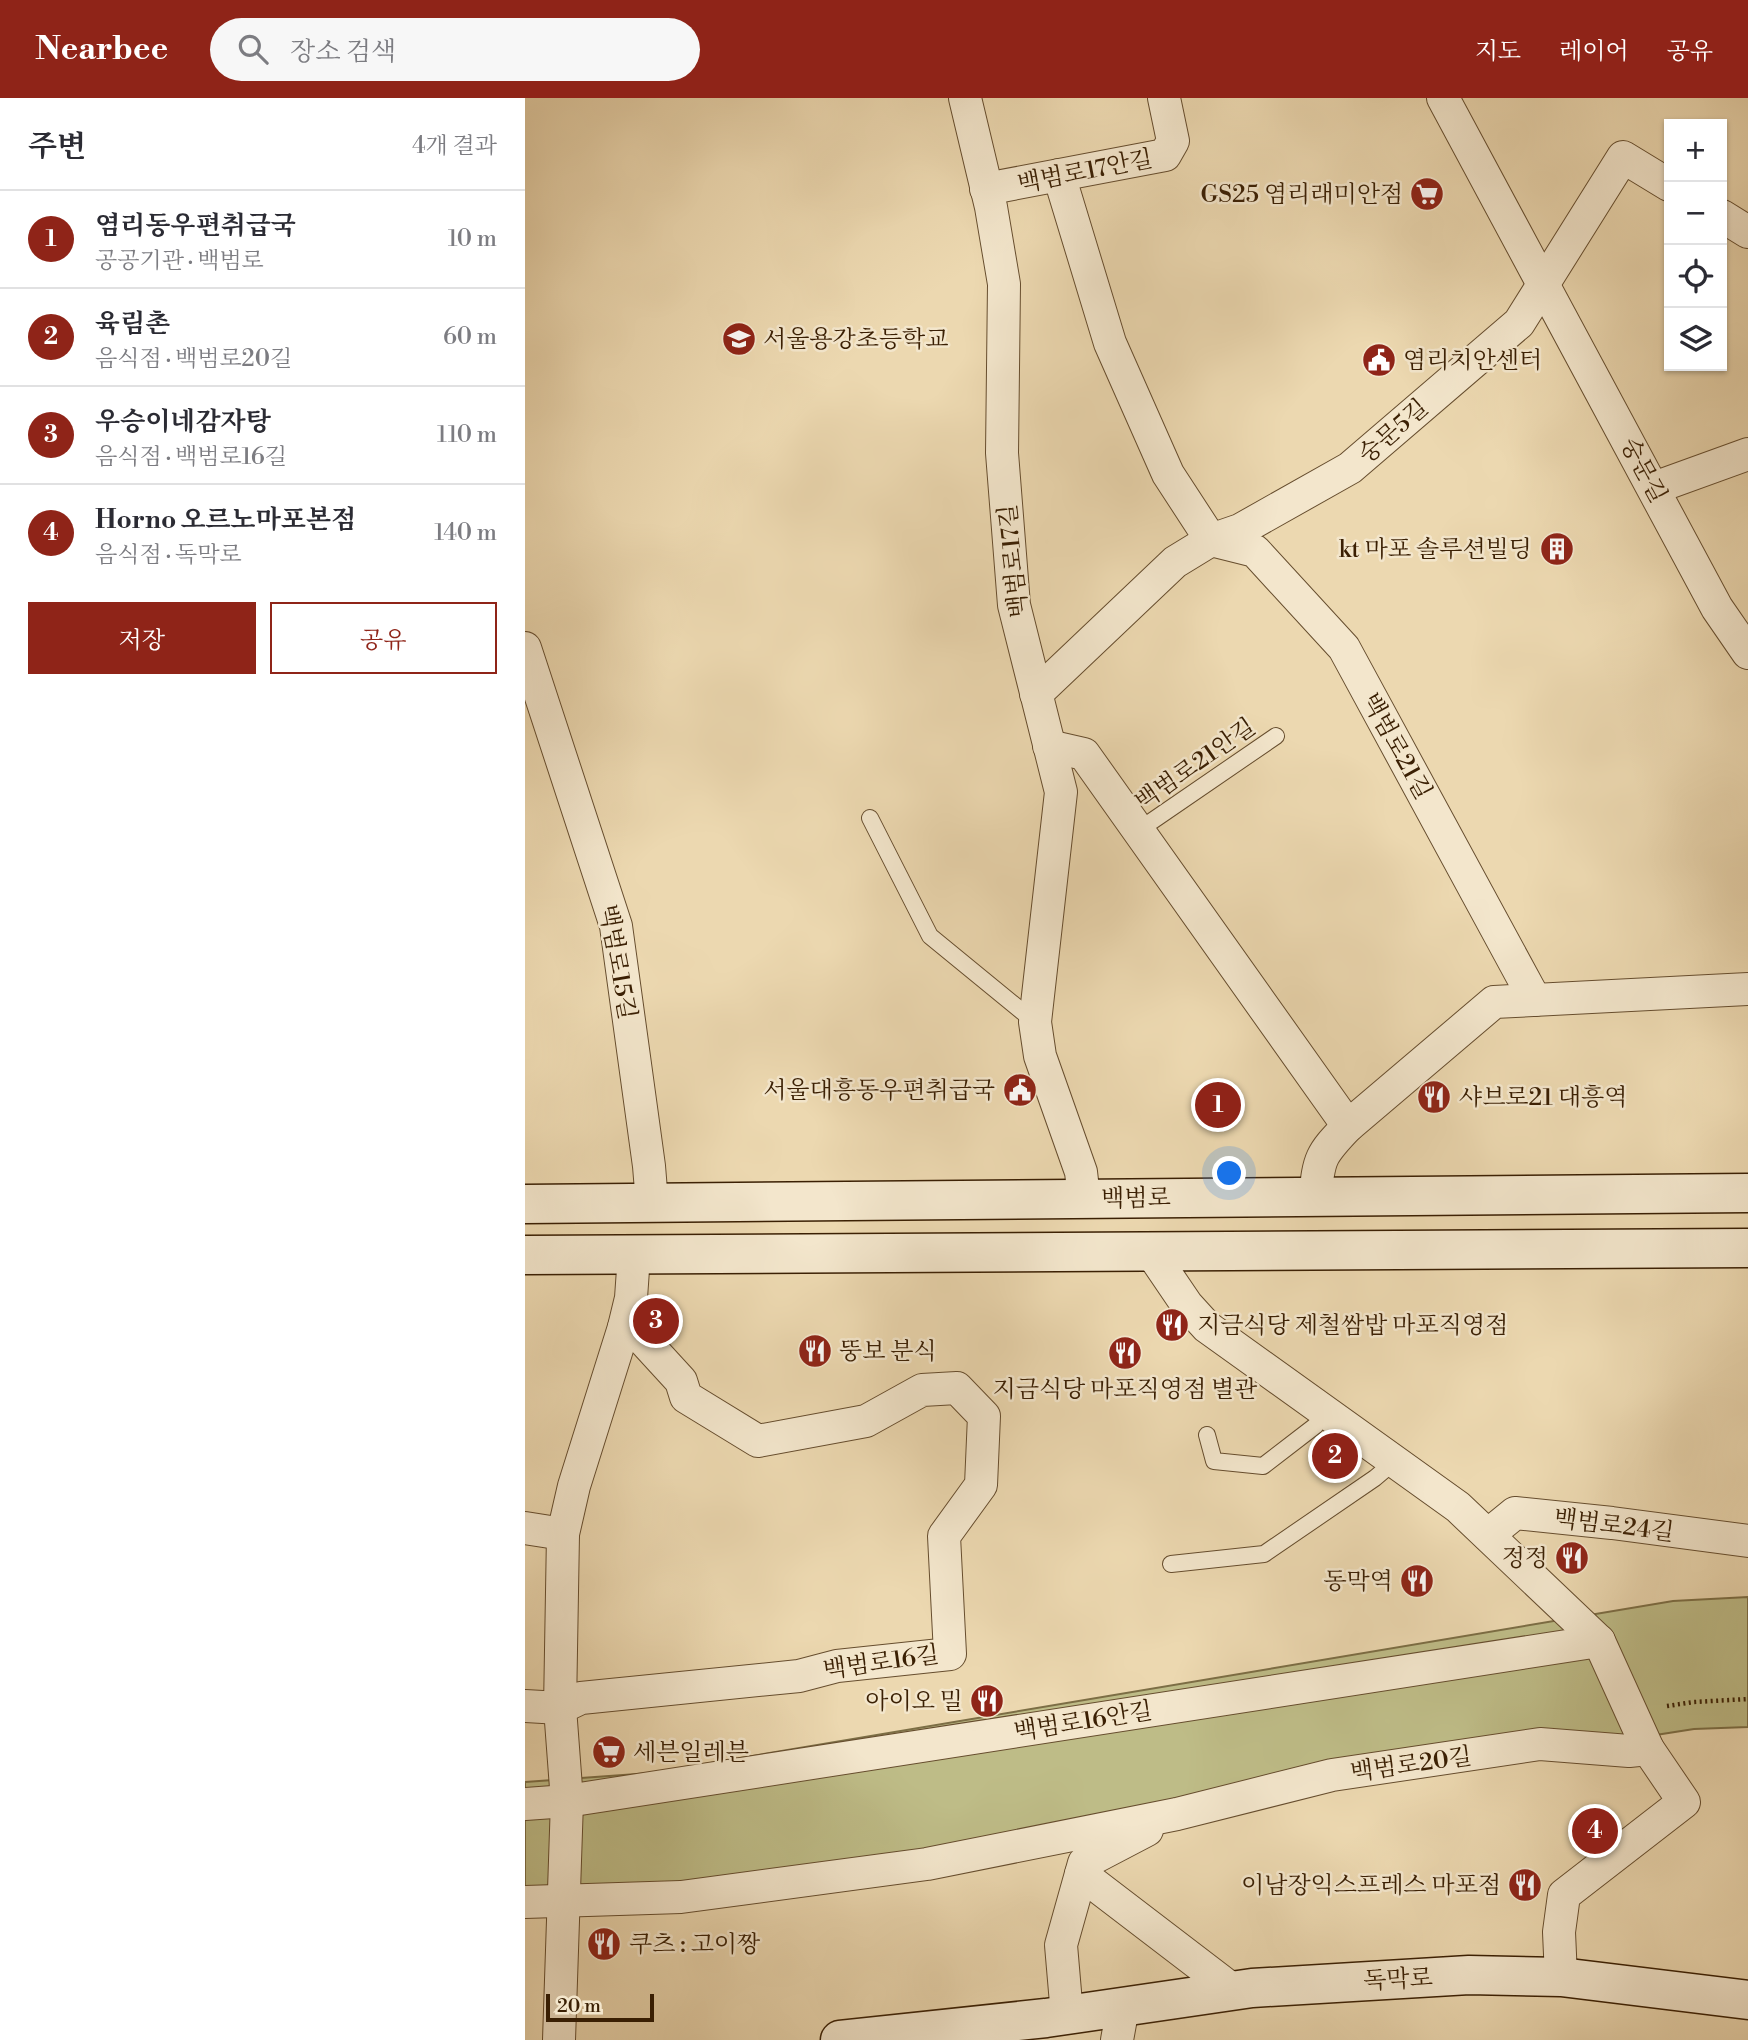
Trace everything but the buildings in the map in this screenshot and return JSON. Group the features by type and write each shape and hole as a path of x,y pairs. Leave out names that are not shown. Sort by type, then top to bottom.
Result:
{"main road":[{"name":"백범로","path":"525,1204 1748,1193"},
{"path":"525,1255 1748,1248"},
{"name":"독막로","path":"840,2040 1067,2015 1120,2024 1252,1988 1469,1975 1561,1977 1748,2000"}],"street":[{"name":"백범로17길","path":"964,98 986,189 1004,284 1002,453 1014,605 1061,792 1035,1022 1040,1056 1081,1172 1084,1198"},
{"name":"백범로17안길","path":"986,189 1165,155 1173,141 1164,98"},
{"name":"숭문길","path":"1443,98 1717,608 1748,653"},
{"path":"1545,285 1623,157 1664,182"},
{"path":"1059,175 1110,343 1168,474 1211,540"},
{"path":"1727,219 1748,232"},
{"name":"숭문5길","path":"1036,694 1175,562 1211,540 1240,530 1350,468 1519,323 1545,285"},
{"path":"1654,488 1748,454"},
{"name":"백범로21길","path":"1211,540 1255,551 1344,648 1535,1000"},
{"name":"백범로15길","path":"525,649 616,926 652,1203"},
{"path":"1049,746 1084,754 1348,1126"},
{"path":"1315,1197 1318,1163 1329,1146 1348,1126 1494,1002 1748,989"},
{"path":"1151,1252 1187,1305 1207,1327 1458,1507 1599,1641 1648,1749 1684,1802 1564,1895 1559,1932 1561,1977"},
{"path":"559,2040 567,1801 561,1708 563,1534 574,1486 624,1327 631,1298 634,1255"},
{"name":"백범로16길","path":"561,1708 581,1698 799,1676 837,1666 950,1654 944,1536 981,1485 984,1416 957,1388 922,1390 866,1421 758,1441 686,1397 681,1381 637,1333 624,1327"},
{"name":"백범로24길","path":"1488,1535 1515,1513 1748,1541"},
{"path":"525,1528 563,1534"},
{"name":"백범로16안길","path":"567,1801 1599,1641"},
{"path":"525,1706 561,1708"},
{"name":"백범로20길","path":"1177,1814 1332,1775 1541,1744 1629,1751 1648,1749"},
{"path":"525,1804 567,1801"},
{"path":"1067,2015 1061,1945 1084,1863 1177,1814"},
{"path":"525,1902 681,1897 914,1866 1177,1814"},
{"path":"1081,1874 1234,1991"}],"lane":[{"name":"백범로21안길","path":"1139,830 1276,736"},
{"path":"870,818 930,936 1035,1022"},
{"path":"1207,1435 1214,1461 1263,1466 1315,1426 1326,1412"},
{"path":"1171,1563 1264,1554 1375,1478 1395,1461"}],"shaded area":[{"path":"1748,1597 1748,1727 1694,1729 685,1887 525,1903 525,1782 651,1773 1673,1601"}],"place":[{"name":"GS25 염리래미안점","path":"1427,194"},
{"name":"서울용강초등학교","path":"739,339"},
{"name":"염리치안센터","path":"1379,360"},
{"name":"kt 마포 솔루션빌딩","path":"1557,549"},
{"name":"서울대흥동우편취급국","path":"1020,1090"},
{"name":"샤브로21 대흥역","path":"1434,1097"},
{"name":"염리동우편취급국","path":"1218,1105"},
{"name":"우승이네감자탕","path":"656,1321"},
{"name":"지금식당 제철쌈밥 마포직영점","path":"1172,1325"},
{"name":"뚱보 분식","path":"815,1351"},
{"name":"지금식당 마포직영점 별관","path":"1125,1353"},
{"name":"육림촌","path":"1335,1456"},
{"name":"정정","path":"1572,1558"},
{"name":"동막역","path":"1417,1581"},
{"name":"아이오 밀","path":"987,1701"},
{"name":"세븐일레븐","path":"609,1752"},
{"name":"Horno 오르노마포본점","path":"1595,1831"},
{"name":"이남장익스프레스 마포점","path":"1525,1885"},
{"name":"쿠츠 : 고이짱","path":"604,1944"}]}
